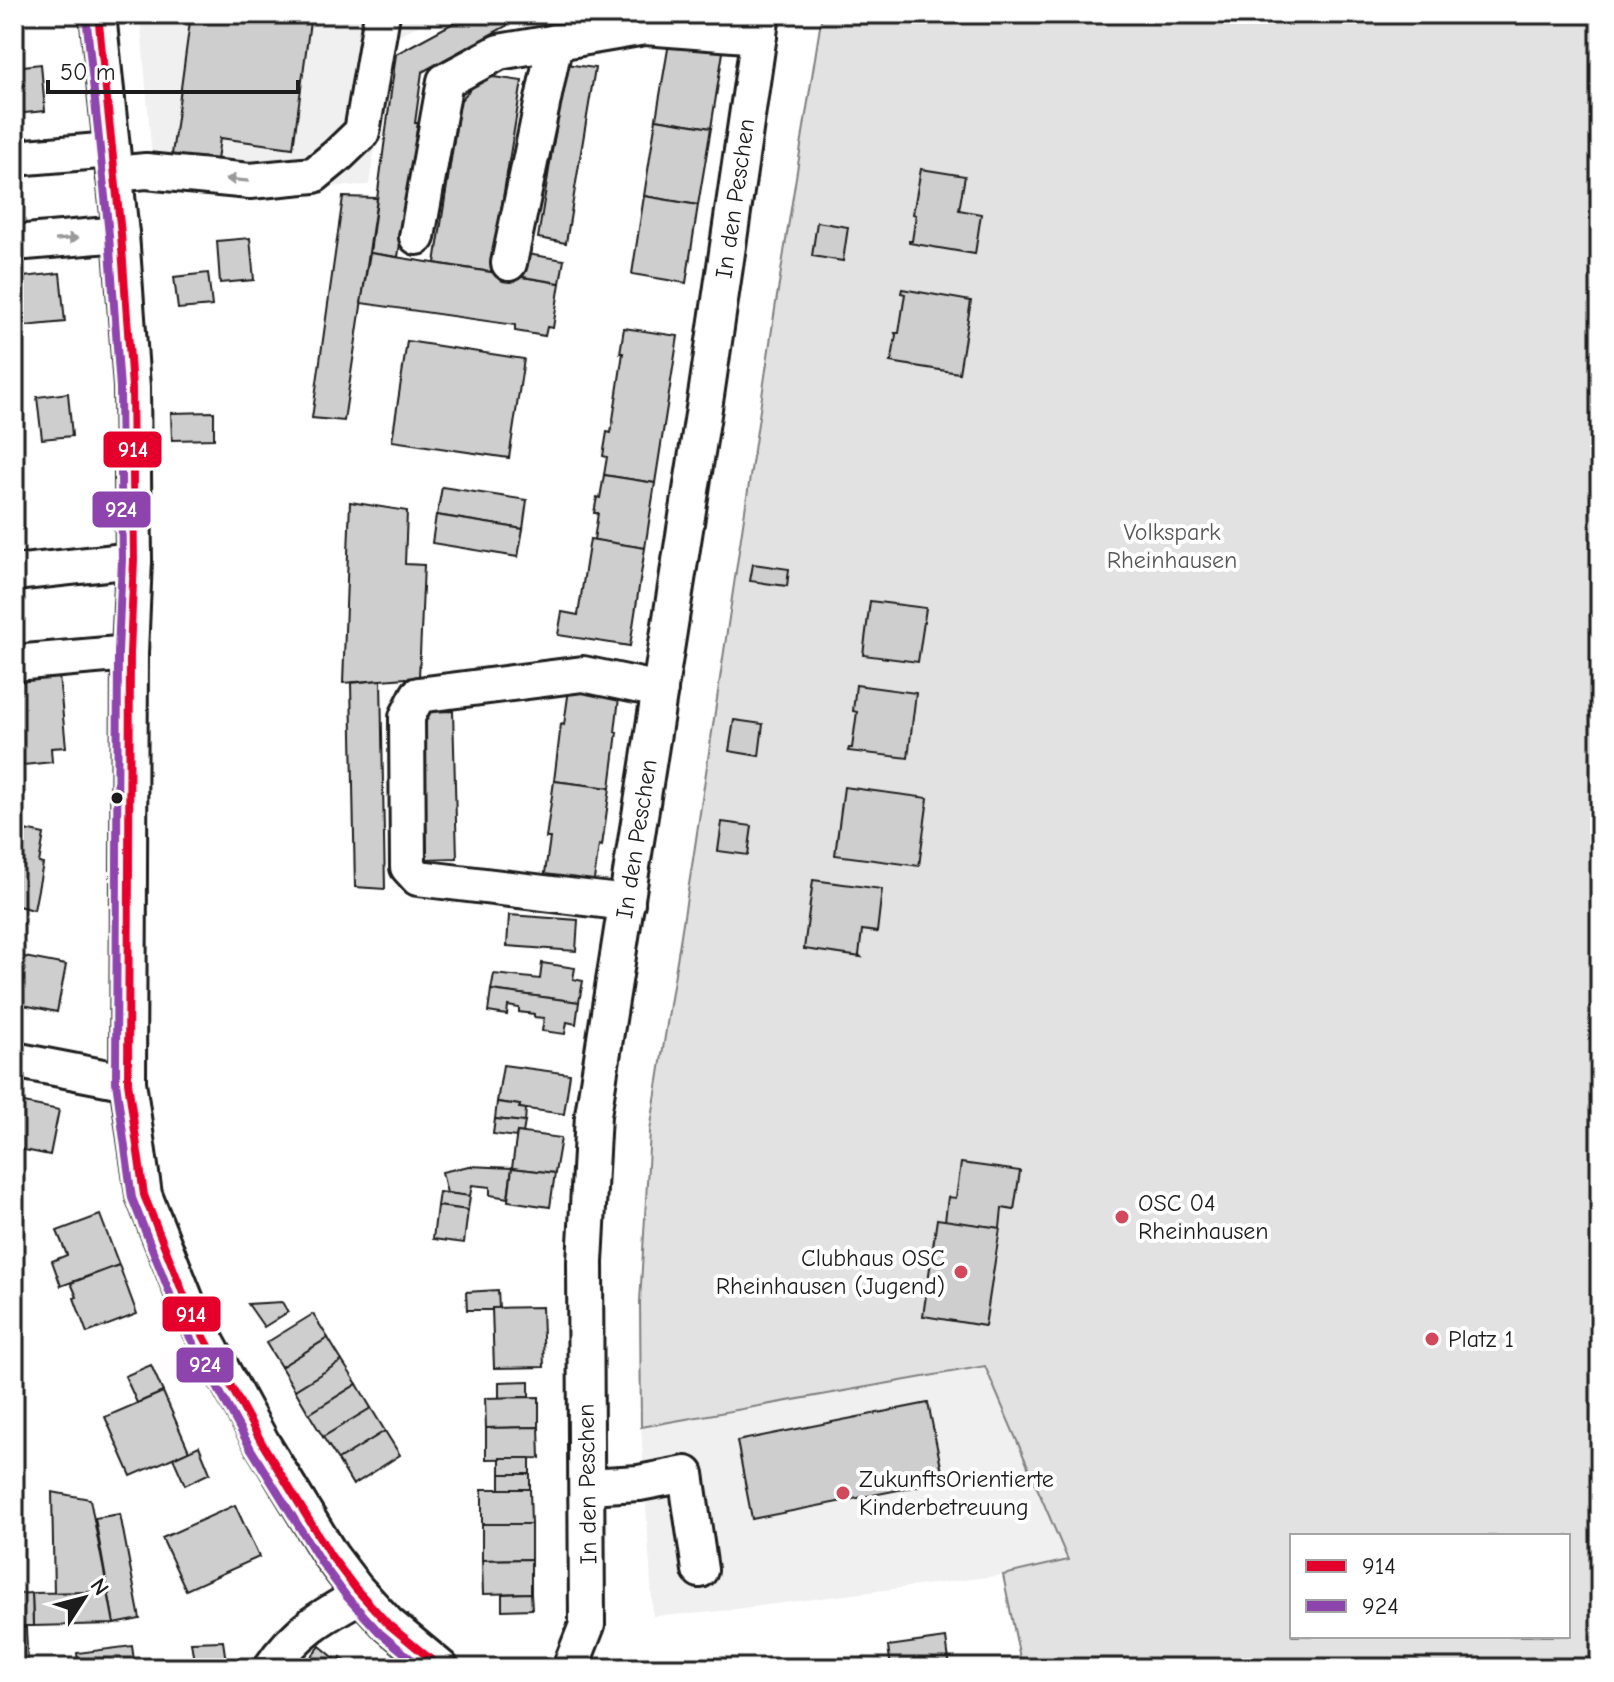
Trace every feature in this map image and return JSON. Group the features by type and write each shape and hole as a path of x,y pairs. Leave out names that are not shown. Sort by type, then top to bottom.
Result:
{"street":[{"path":"98,14 121,234 132,387 134,560 130,653 128,1082 144,1195 191,1313 262,1443 331,1556 388,1624 441,1668"},
{"path":"14,158 113,162 146,171 250,181 314,175 362,132 382,14"},
{"path":"417,237 445,81 499,52 555,42 645,27 760,25"},
{"name":"In den Peschen","path":"570,1668 587,1625 585,1262 593,1115 760,25"},
{"path":"509,263 555,42"},
{"path":"14,243 121,234"},
{"path":"14,573 134,560"},
{"path":"14,663 130,653"},
{"path":"627,903 418,878 408,867 407,717 418,695 583,674 660,690"},
{"path":"14,1060 128,1082"},
{"path":"587,1486 639,1483 686,1474 700,1570"},
{"path":"271,1668 284,1649 307,1627 361,1595"}],"shaded area":[{"path":"140,14 443,14 392,38 369,185 155,194"},
{"name":"ZukunftsOrientierte Kinderbetreuung","path":"986,1366 1068,1560 1003,1575 704,1613 653,1616 641,1427"}],"green space":[{"name":"Volkspark Rheinhausen","path":"822,14 1600,14 1600,1668 1022,1668 1003,1575 1068,1560 985,1366 641,1427 640,1302 650,1131"}],"building":[{"path":"191,14 311,14 293,148 220,138 216,168 171,162"},
{"path":"470,14 528,14 422,72 415,123 418,123 398,257 370,253 396,54"},
{"path":"669,43 723,52 711,128 656,119"},
{"path":"41,64 45,111 14,114 14,67"},
{"path":"566,64 595,68 566,243 538,238"},
{"path":"493,77 522,81 491,272 435,263 460,101 475,84"},
{"path":"656,119 711,128 698,205 644,196"},
{"path":"921,169 965,176 959,210 981,214 975,254 909,243 912,241"},
{"path":"644,196 698,205 686,283 632,274"},
{"path":"343,197 377,198 344,421 312,418"},
{"path":"817,222 848,227 843,261 812,256"},
{"path":"250,238 254,280 220,283 217,241"},
{"path":"370,253 560,283 553,328 547,327 545,336 515,331 515,325 361,303"},
{"path":"527,254 564,260 560,283 523,277"},
{"path":"60,273 65,322 14,327 14,278"},
{"path":"208,273 212,306 178,309 174,277"},
{"path":"902,289 971,301 959,373 890,362 895,333 899,333 905,294 901,293"},
{"path":"624,328 678,336 655,483 604,475 607,457 603,456 607,432 611,433"},
{"path":"407,341 524,359 509,458 392,441"},
{"path":"68,393 72,436 42,439 37,397"},
{"path":"214,412 214,439 172,440 171,413"},
{"path":"604,475 655,483 645,548 594,540 598,513 594,513"},
{"path":"442,487 527,500 523,529 437,515"},
{"path":"350,502 407,511 405,564 424,565 419,677 343,683"},
{"path":"436,515 523,529 518,557 432,543"},
{"path":"590,539 645,548 630,646 558,635 562,612 578,615"},
{"path":"753,564 789,569 787,586 750,581"},
{"path":"870,601 926,608 918,662 863,655"},
{"path":"59,676 66,747 51,748 52,762 14,766 14,680"},
{"path":"381,680 385,889 355,887 351,683"},
{"path":"570,682 620,689 610,788 554,781"},
{"path":"856,685 916,693 908,758 848,751 852,748 857,712 853,711"},
{"path":"453,711 457,858 427,859 423,712"},
{"path":"734,720 763,724 759,756 729,751"},
{"path":"554,781 610,788 593,887 544,880"},
{"path":"844,787 928,798 919,866 835,855"},
{"path":"722,822 752,826 748,855 718,851"},
{"path":"15,828 44,834 39,863 43,864 34,910 14,905"},
{"path":"813,880 882,889 877,932 862,930 861,957 804,949"},
{"path":"509,915 578,920 576,951 507,946"},
{"path":"14,955 66,965 57,1012 14,1003"},
{"path":"542,963 575,968 573,979 583,981 579,1002 491,990 494,974 540,979"},
{"path":"491,990 579,1002 576,1024 567,1022 565,1034 542,1031 544,1018 519,1012 519,1008 508,1006 507,1015 488,1012"},
{"path":"503,1065 570,1074 564,1114 497,1102"},
{"path":"14,1101 59,1110 50,1155 14,1148"},
{"path":"497,1102 520,1105 519,1108 526,1109 525,1122 495,1119"},
{"path":"495,1119 525,1122 523,1133 517,1132 516,1137 493,1134"},
{"path":"517,1132 561,1138 555,1173 512,1168"},
{"path":"961,1163 1020,1171 1014,1210 1002,1208 1000,1228 945,1221 948,1197 956,1198"},
{"path":"469,1166 512,1168 508,1198 490,1195 490,1187 472,1185 470,1196 447,1193 442,1172"},
{"path":"512,1168 555,1173 550,1207 508,1201"},
{"path":"439,1192 470,1196 468,1210 437,1206"},
{"path":"437,1206 468,1210 464,1243 433,1239"},
{"path":"100,1215 119,1265 61,1286 52,1261 67,1255 57,1231"},
{"name":"Clubhaus OSC Rheinhausen (Jugend)","path":"937,1219 1000,1228 985,1326 923,1316"},
{"path":"119,1265 137,1314 87,1333 71,1283"},
{"path":"498,1290 499,1308 467,1310 466,1292"},
{"path":"282,1302 288,1312 264,1327 248,1304"},
{"path":"542,1307 544,1367 494,1368 492,1308"},
{"path":"313,1314 328,1338 281,1367 266,1343"},
{"path":"328,1338 342,1361 295,1390 281,1367"},
{"path":"342,1361 357,1384 309,1414 295,1390"},
{"path":"151,1365 163,1392 137,1403 125,1376"},
{"path":"529,1381 529,1397 499,1398 499,1382"},
{"path":"357,1384 371,1408 323,1437 309,1414"},
{"path":"163,1392 189,1451 131,1476 105,1417"},
{"path":"539,1397 539,1427 486,1428 485,1398"},
{"path":"928,1403 944,1481 752,1519 737,1441"},
{"path":"371,1408 385,1431 338,1460 323,1437"},
{"path":"539,1427 540,1458 486,1459 486,1428"},
{"path":"385,1431 400,1455 353,1485 338,1460"},
{"path":"199,1446 210,1473 185,1485 173,1458"},
{"path":"500,1458 530,1458 530,1474 500,1474"},
{"path":"500,1474 530,1474 530,1489 500,1489"},
{"path":"482,1489 530,1489 531,1524 482,1524"},
{"path":"52,1492 90,1499 108,1592 54,1593"},
{"path":"235,1505 259,1557 186,1590 162,1538"},
{"path":"120,1514 140,1619 114,1624 95,1518"},
{"path":"482,1524 531,1524 531,1559 482,1560"},
{"path":"531,1559 531,1593 483,1594 482,1560"},
{"path":"108,1592 114,1624 33,1626 32,1593"},
{"path":"32,1593 33,1626 14,1626 14,1594"},
{"path":"531,1593 532,1609 502,1610 502,1594"},
{"path":"14,1628 26,1628 28,1668 14,1668"},
{"path":"946,1638 950,1668 891,1668 888,1646"},
{"path":"223,1641 227,1668 195,1668 191,1642"},
{"path":"132,1646 135,1668 79,1668 77,1653"},
{"path":"320,1646 338,1661 341,1657 354,1668 302,1668"}],"transit line":[{"name":"914","path":"98,14 121,234 132,387 134,560 130,653 128,1082 144,1195 191,1313 262,1443 331,1556 388,1624 441,1668"},
{"name":"924","path":"86,15 109,235 120,388 122,560 118,653 116,1082 132,1198 180,1319 251,1449 321,1562 347,1597 379,1632 422,1668"}],"place":[{"name":"OSC 04 Rheinhausen","path":"1122,1217"},
{"name":"Clubhaus OSC Rheinhausen (Jugend)","path":"961,1272"},
{"name":"Platz 1","path":"1432,1339"},
{"name":"ZukunftsOrientierte Kinderbetreuung","path":"843,1493"}]}
